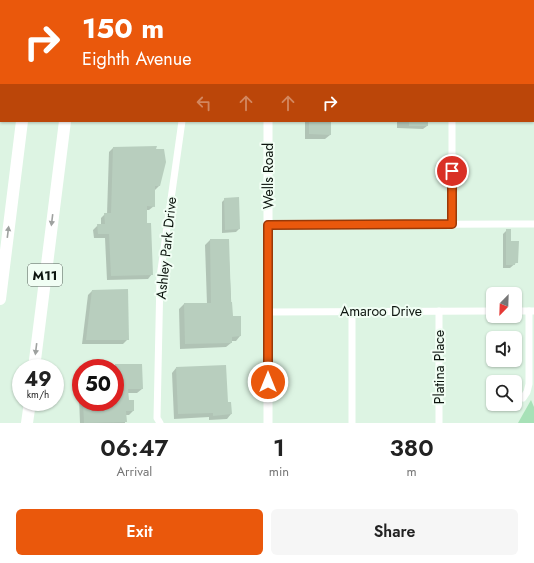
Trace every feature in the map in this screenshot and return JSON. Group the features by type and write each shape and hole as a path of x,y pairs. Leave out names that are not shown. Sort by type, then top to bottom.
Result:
{"highway":[{"path":"14,122 14,186"},
{"path":"0,299 22,122"},
{"name":"M11","path":"35,359 65,122"},
{"path":"57,181 70,122"},
{"path":"27,423 29,411"}],"main road":[{"name":"Wells Road","path":"268,122 268,423"}],"street":[{"name":"Ashley Park Drive","path":"160,423 157,418 160,277 182,122"},
{"path":"452,122 452,224"},
{"path":"268,225 534,224"},
{"path":"352,311 352,423"},
{"name":"Platina Place","path":"439,311 439,423"},
{"name":"Amaroo Drive","path":"268,312 486,311"},
{"path":"523,398 527,392 529,384 531,311"}],"green space":[{"path":"531,400 534,407 534,423 518,423"}],"building":[{"path":"309,122 331,122 331,135 309,134"},
{"path":"409,122 428,122 428,126 409,126"},
{"path":"157,146 156,149 164,149 166,162 160,186 155,186 155,207 147,206 147,223 151,223 153,275 111,276 109,234 98,234 97,224 105,224 104,213 111,213 113,147"},
{"path":"239,197 240,229 225,230 224,198"},
{"path":"506,229 511,229 511,241 519,241 518,263 515,263 515,265 506,265"},
{"path":"210,239 229,239 231,302 233,316 241,316 241,336 232,337 232,343 185,344 184,303 211,303"},
{"path":"128,289 129,340 86,340 92,290"},
{"path":"124,364 142,364 143,389 128,389 129,400 134,400 134,411 126,411 127,422 84,423 83,411 124,411"},
{"path":"226,365 228,402 231,402 232,414 213,416 213,413 178,414 176,367"}],"route":[{"path":"268,382 268,225 452,224 452,171"}]}
